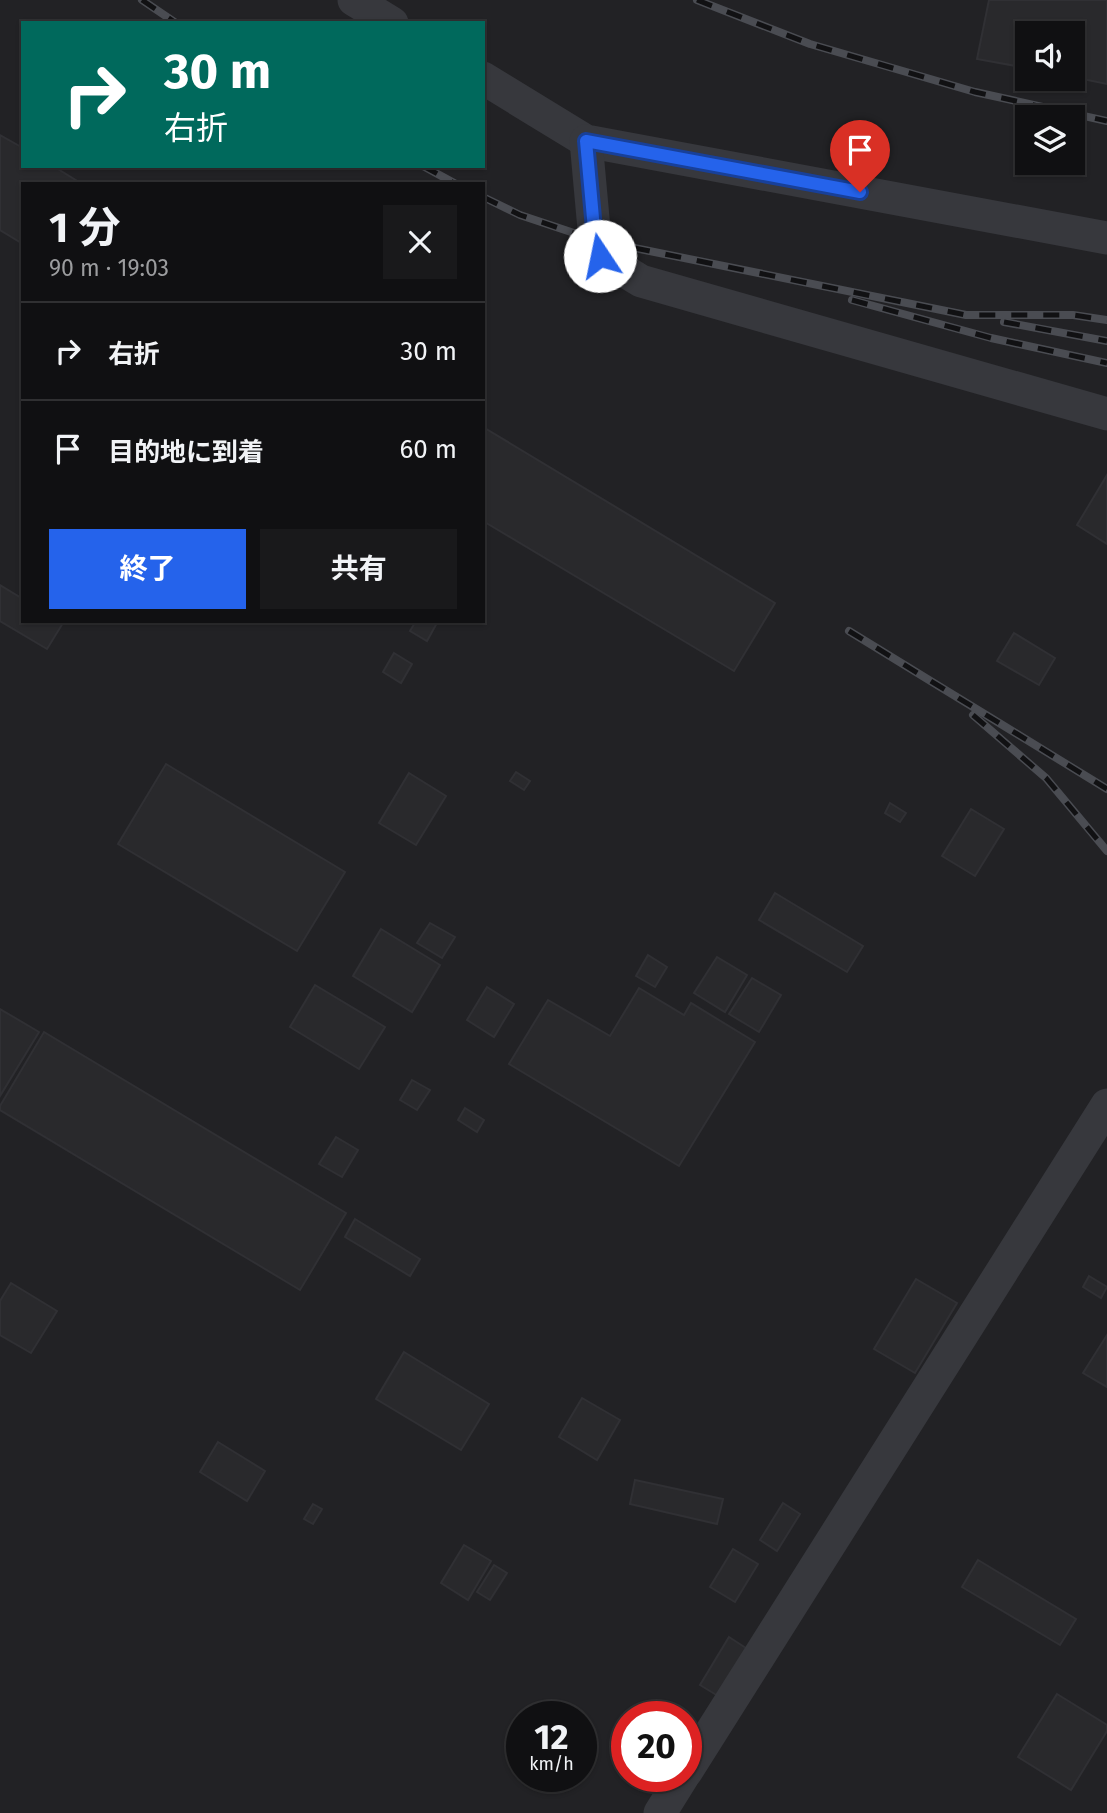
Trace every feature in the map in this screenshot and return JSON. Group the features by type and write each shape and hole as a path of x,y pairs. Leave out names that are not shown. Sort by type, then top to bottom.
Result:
{"lane":[{"path":"354,0 389,21"},
{"path":"485,79 586,141 1107,237"},
{"path":"586,141 595,240 600,256 641,281 1107,414"},
{"path":"702,1747 1107,1105"},
{"path":"660,1813 673,1792"}],"shaded area":[{"path":"0,0 1107,0 1107,1813 0,1813"}],"building":[{"path":"989,0 1107,0 1107,84 1085,79 1085,21 1015,21 1015,66 977,59"},
{"path":"0,135 21,147 21,168 56,168 79,182 21,182 21,243 0,230"},
{"path":"485,428 775,603 734,671 485,522"},
{"path":"1107,475 1107,544 1077,525"},
{"path":"0,585 21,598 21,623 63,623 47,649 0,621"},
{"path":"415,623 437,623 427,641 410,631"},
{"path":"1014,633 1055,658 1039,685 997,661"},
{"path":"394,653 412,664 401,683 383,672"},
{"path":"166,764 345,872 297,951 118,844"},
{"path":"516,772 530,781 524,790 510,781"},
{"path":"409,773 446,796 416,845 379,823"},
{"path":"890,803 906,813 900,822 885,813"},
{"path":"971,809 1004,829 975,876 942,856"},
{"path":"775,893 863,946 847,972 759,920"},
{"path":"430,923 455,937 442,958 417,943"},
{"path":"381,929 440,965 412,1012 353,976"},
{"path":"648,955 667,967 655,987 636,976"},
{"path":"717,957 747,975 725,1012 694,993"},
{"path":"752,978 781,995 759,1032 729,1014"},
{"path":"315,985 385,1027 359,1069 290,1027"},
{"path":"487,987 514,1004 494,1037 467,1020"},
{"path":"639,988 684,1015 691,1003 755,1042 679,1166 509,1064 548,1000 610,1036"},
{"path":"0,1009 39,1032 0,1096"},
{"path":"44,1032 346,1213 300,1290 0,1110"},
{"path":"412,1080 430,1090 417,1110 400,1100"},
{"path":"465,1108 484,1120 477,1132 458,1120"},
{"path":"336,1137 358,1150 342,1177 319,1164"},
{"path":"355,1219 420,1259 410,1276 345,1237"},
{"path":"1089,1276 1107,1287 1101,1298 1083,1287"},
{"path":"916,1279 957,1303 915,1373 874,1349"},
{"path":"11,1283 57,1311 31,1353 0,1335 0,1301"},
{"path":"1107,1335 1107,1387 1083,1373"},
{"path":"404,1352 489,1404 461,1450 376,1399"},
{"path":"582,1398 620,1420 597,1460 559,1437"},
{"path":"218,1442 265,1471 247,1501 200,1472"},
{"path":"635,1480 723,1499 717,1524 630,1504"},
{"path":"783,1503 800,1514 777,1551 760,1540"},
{"path":"313,1504 322,1509 313,1524 304,1519"},
{"path":"464,1545 491,1561 468,1600 441,1583"},
{"path":"733,1549 758,1564 735,1602 710,1587"},
{"path":"978,1560 1076,1619 1060,1645 962,1587"},
{"path":"494,1565 507,1573 490,1600 477,1592"},
{"path":"729,1637 752,1652 723,1699 700,1685"},
{"path":"1057,1694 1107,1725 1107,1731 1071,1790 1018,1757"}],"railway":[{"path":"142,0 173,21"},
{"path":"697,0 810,44 975,92 1107,121"},
{"path":"427,168 452,182"},
{"path":"485,198 520,215 595,240 966,315 1073,315 1107,320"},
{"path":"852,300 991,338 1107,363"},
{"path":"1004,322 1107,341"},
{"path":"849,631 1107,789"},
{"path":"973,715 1046,778 1107,851"}],"route":[{"path":"600,256 595,240 586,141 860,192"}]}
